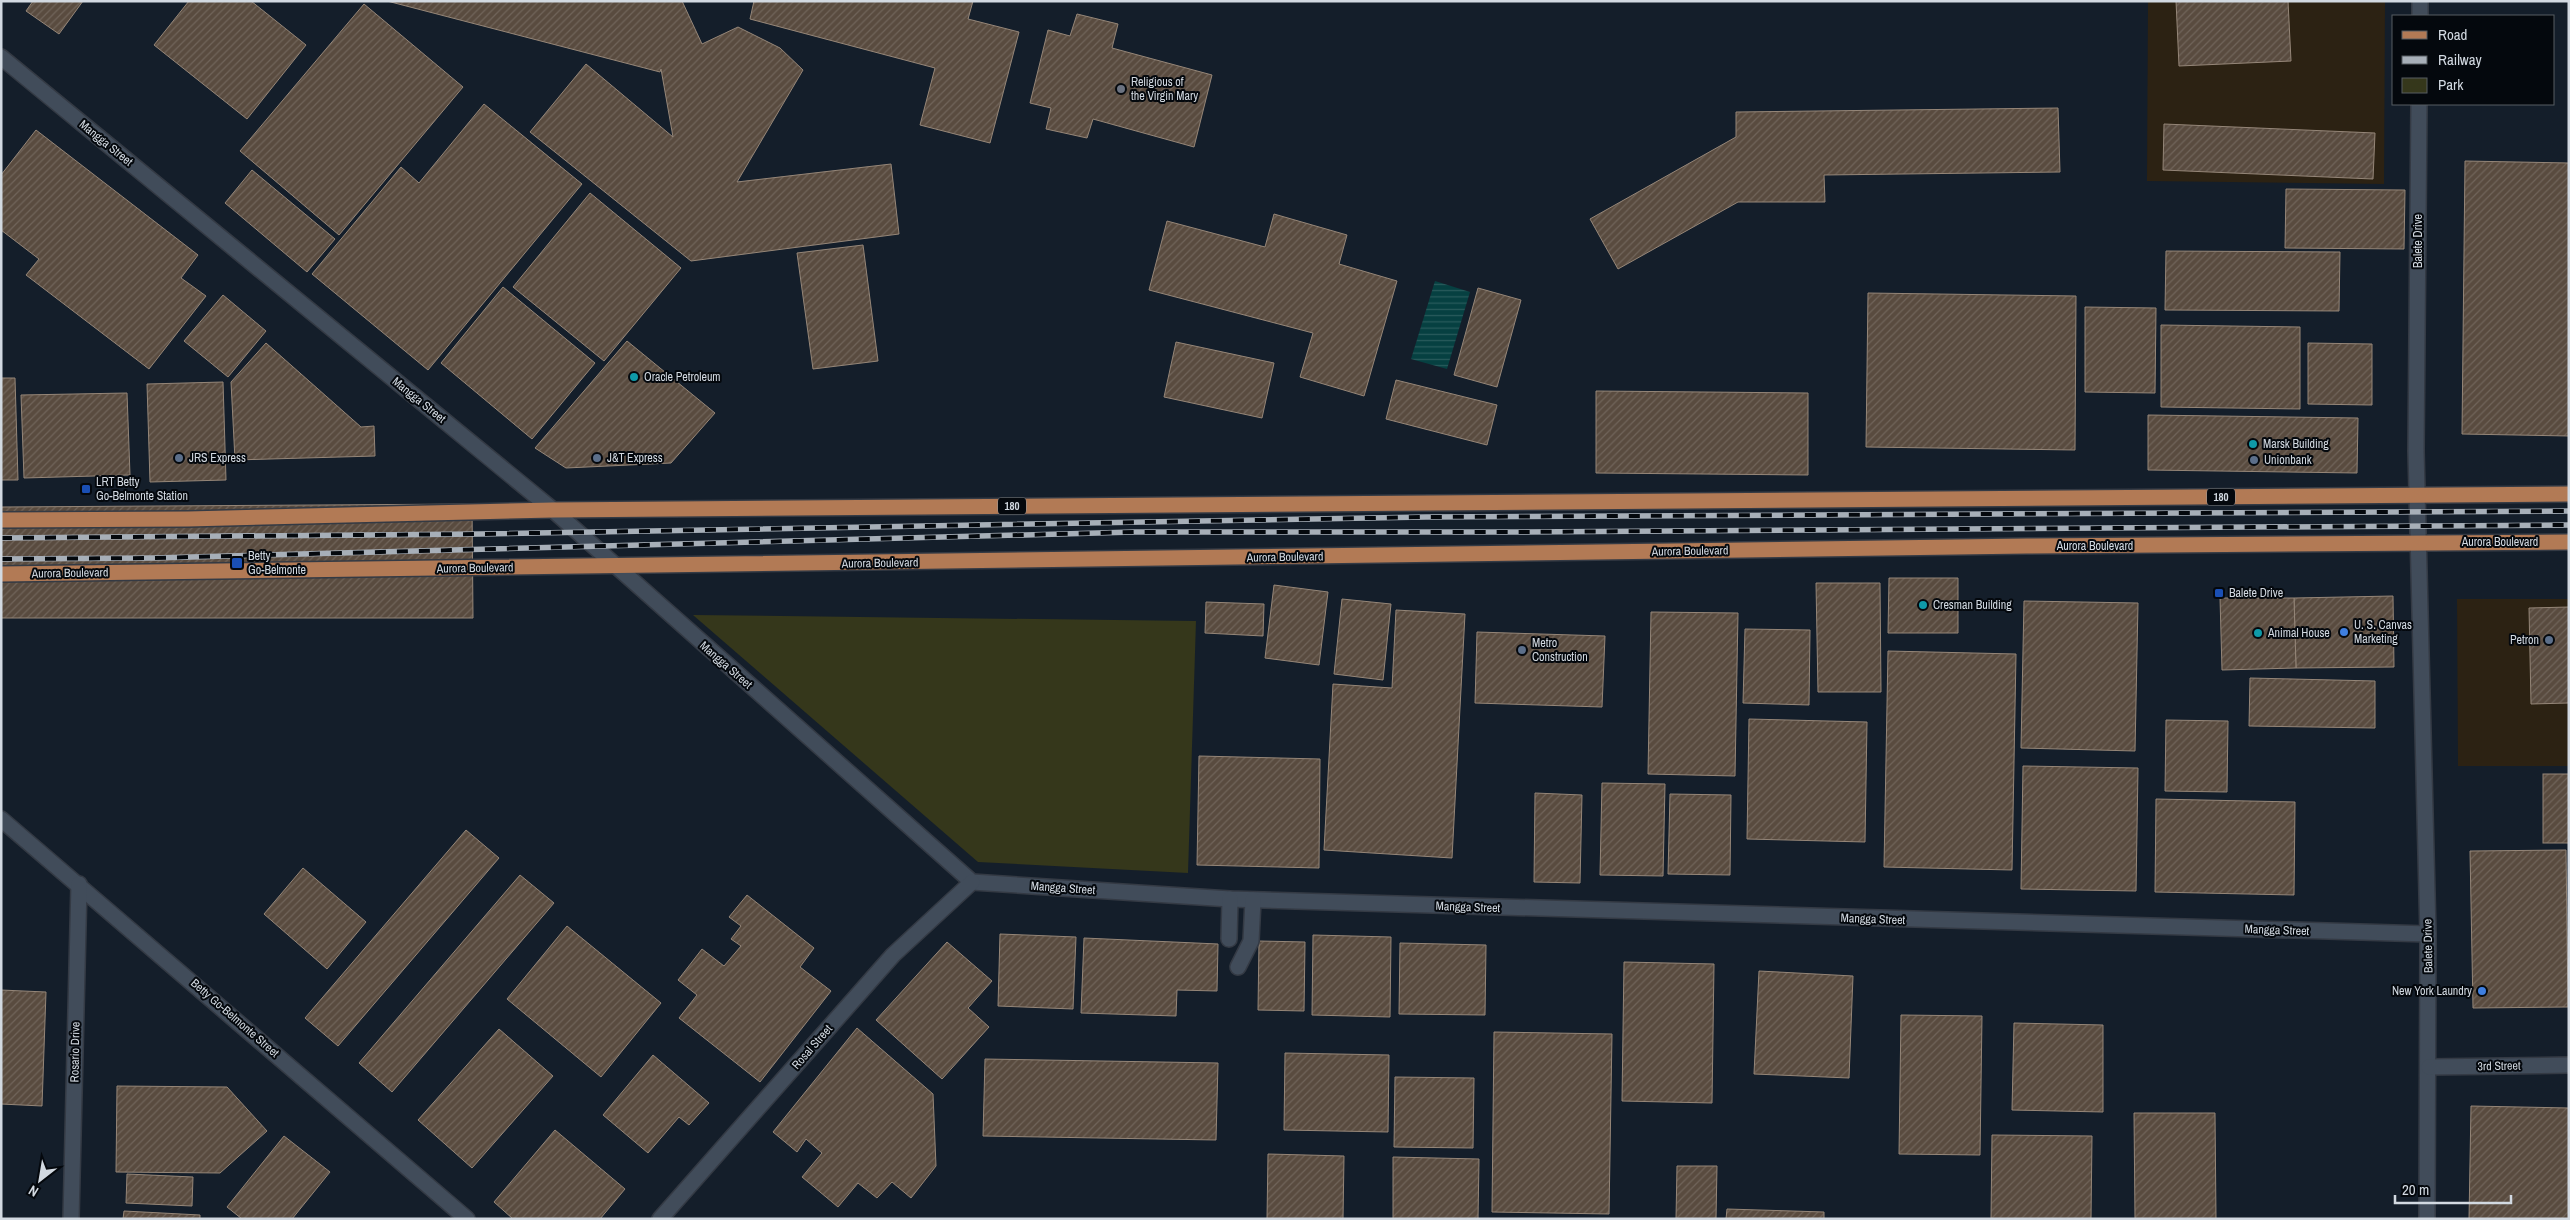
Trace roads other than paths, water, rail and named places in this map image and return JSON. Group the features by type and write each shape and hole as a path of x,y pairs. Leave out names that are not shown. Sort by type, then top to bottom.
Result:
{"main road":[{"name":"180","path":"1,520 188,519 553,510 2569,494"},
{"name":"Aurora Boulevard","path":"1,574 1987,547 2569,542"}],"street":[{"path":"2420,1 2420,15"},
{"name":"Mangga Street","path":"1,57 553,510 972,882 1254,900 2428,934"},
{"name":"Balete Drive","path":"2419,105 2416,450 2428,934 2427,1219"},
{"name":"Betty Go-Belmonte Street","path":"1,820 467,1219"},
{"name":"Rosal Street","path":"660,1219 893,955 972,882"},
{"name":"Rosario Drive","path":"71,1219 78,884"},
{"path":"1229,939 1230,899"},
{"path":"1238,967 1251,942 1254,900"},
{"name":"3rd Street","path":"2428,1067 2569,1065"}],"railway":[{"path":"1,538 480,534 1426,517 2569,511"},
{"path":"1,559 154,558 1134,532 1515,532 2569,525"}],"place":[{"name":"Religious of the Virgin Mary","path":"1121,89"},
{"name":"Oracle Petroleum","path":"634,377"},
{"name":"Marsk Building","path":"2253,444"},
{"name":"JRS Express","path":"179,458"},
{"name":"J&T Express","path":"597,458"},
{"name":"Unionbank","path":"2254,460"},
{"name":"LRT Betty Go-Belmonte Station","path":"86,489"},
{"name":"Betty Go-Belmonte","path":"237,563"},
{"name":"Balete Drive","path":"2219,593"},
{"name":"Cresman Building","path":"1923,605"},
{"name":"U. S. Canvas Marketing","path":"2344,632"},
{"name":"Animal House","path":"2258,633"},
{"name":"Petron","path":"2549,640"},
{"name":"Metro Construction","path":"1522,650"},
{"name":"New York Laundry","path":"2482,991"}]}
